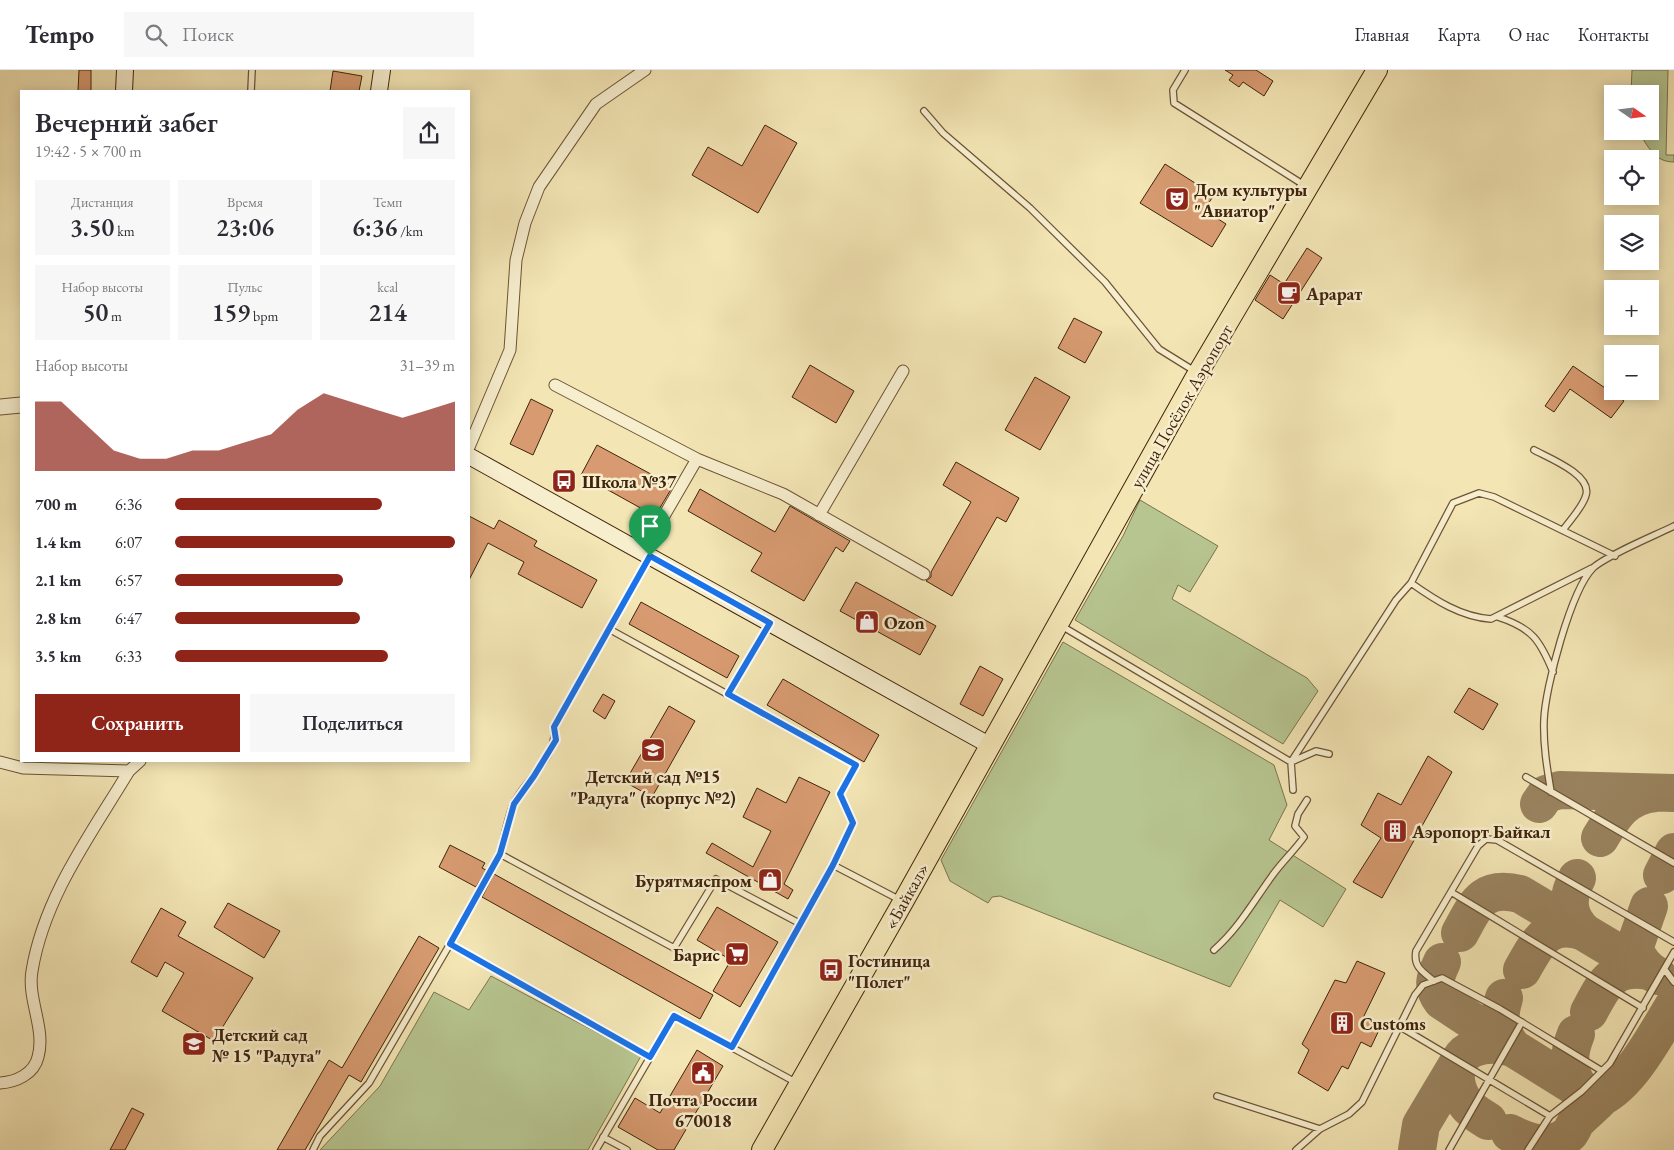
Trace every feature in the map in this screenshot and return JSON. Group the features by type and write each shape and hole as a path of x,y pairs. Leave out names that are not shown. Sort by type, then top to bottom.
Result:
{"highway":[{"name":"улица Посёлок Аэропорт","path":"989,745 1198,373 1378,70"},
{"name":"«Байкал»","path":"762,1150 903,902 989,745"}],"main road":[{"path":"124,90 125,70"},
{"path":"379,90 382,70"},
{"path":"470,457 989,745"}],"street":[{"path":"470,446 510,350 516,260 525,223 539,187 596,104 645,70"},
{"path":"819,515 903,371"},
{"path":"554,385 697,459 783,494 924,574"},
{"path":"0,407 20,405"},
{"path":"646,554 697,459"},
{"path":"0,762 23,768 129,770"},
{"path":"0,1083 20,1078 31,1070 38,1058 39,1033 31,985 32,971 50,908 129,770 139,762"}],"lane":[{"path":"252,70 252,90"},
{"path":"1185,70 1173,90 1174,102 1309,189"},
{"path":"924,112 943,133 1030,208 1105,282 1159,349 1198,373"},
{"path":"1534,450 1582,478 1587,486 1586,496 1563,530"},
{"path":"1293,790 1291,762 1396,600 1411,583 1453,504 1478,493 1494,497 1614,556"},
{"path":"1411,583 1433,599 1474,618 1491,619 1674,526"},
{"path":"313,1150 320,1136 369,1083 450,944 500,854 514,804 556,740 554,727 609,629 646,554"},
{"path":"1551,792 1545,760 1544,718 1558,649 1580,586 1593,568"},
{"path":"1498,617 1514,622 1543,646 1553,672"},
{"path":"728,694 770,623"},
{"path":"1058,624 1291,762"},
{"path":"609,629 856,765 840,794 853,823 833,865 799,923 732,1047"},
{"path":"1291,762 1316,751 1329,754"},
{"path":"1526,777 1674,863"},
{"path":"1214,950 1232,934 1272,875 1304,837 1295,826 1298,814 1307,800"},
{"path":"1434,980 1418,968 1414,961 1416,952 1478,846 1486,839 1497,840 1674,942"},
{"path":"500,854 674,948 716,879 799,923"},
{"path":"833,865 903,902"},
{"path":"1451,892 1643,1008"},
{"path":"450,944 650,1057"},
{"path":"1528,1150 1550,1116 1582,1091 1610,1063 1674,952"},
{"path":"1665,970 1674,982"},
{"path":"1296,1150 1320,1129 1349,1114 1362,1102 1415,995 1423,985 1434,980 1442,978 1448,980 1602,1071"},
{"path":"596,1150 674,1016 799,1084"},
{"path":"1449,1150 1522,1022"},
{"path":"1399,1026 1550,1116"},
{"path":"1217,1096 1320,1129"},
{"path":"604,1137 626,1150"}],"green space":[{"path":"1632,70 1668,70 1666,155 1674,155 1674,162 1659,158 1659,150 1651,150 1644,140 1659,140 1659,85 1631,85"},
{"path":"1140,500 1218,546 1190,592 1178,585 1172,599 1307,678 1318,691 1283,744 1075,620 1123,536"},
{"path":"1063,642 1274,765 1287,805 1269,840 1346,889 1323,927 1280,900 1230,987 1000,896 992,897 988,903 950,881 941,860"},
{"path":"491,976 641,1056 588,1150 320,1150 380,1086 434,992 469,1010"}],"building":[{"path":"79,70 91,70 91,90 78,90"},
{"path":"1225,70 1256,70 1273,81 1264,96 1243,82 1239,87 1229,80 1233,75"},
{"path":"333,71 362,76 359,90 330,90"},
{"path":"765,125 797,143 758,213 692,175 708,147 742,166"},
{"name":"Дом культуры \"Авиатор\"","path":"1165,164 1214,195 1204,210 1226,224 1212,247 1140,203"},
{"path":"1307,248 1322,258 1283,319 1255,300 1270,275 1284,284"},
{"path":"1074,318 1102,332 1085,363 1058,348"},
{"path":"810,365 854,391 836,423 792,397"},
{"path":"1573,366 1604,387 1604,400 1624,401 1611,418 1570,389 1554,412 1545,406"},
{"path":"1035,377 1070,397 1040,450 1005,430"},
{"path":"531,399 553,410 533,455 510,444"},
{"path":"597,445 673,486 655,516 581,475"},
{"path":"956,462 1019,498 1006,522 997,517 952,596 926,581 931,577 931,572 971,502 943,485"},
{"path":"700,489 775,532 790,506 850,541 843,552 836,547 804,601 751,571 762,553 688,511"},
{"path":"470,517 494,529 499,520 537,541 534,546 597,580 582,608 518,574 524,562 488,543 470,578"},
{"path":"856,582 936,626 920,655 840,611"},
{"path":"641,602 739,656 727,678 629,624"},
{"path":"980,666 1003,679 983,716 960,704"},
{"path":"783,679 879,735 864,762 767,705"},
{"path":"1469,688 1498,704 1483,730 1454,712"},
{"path":"603,694 615,701 605,719 593,711"},
{"path":"669,706 695,721 652,797 625,782"},
{"name":"Аэропорт Байкал","path":"1428,756 1452,772 1382,898 1353,882 1381,838 1361,825 1378,793 1401,805"},
{"path":"799,777 830,792 784,884 793,890 788,899 706,853 712,843 753,867 771,831 743,817 757,788 786,803"},
{"path":"450,845 485,863 482,868 486,870 476,887 439,867"},
{"path":"494,874 713,995 700,1019 482,897"},
{"path":"228,903 280,931 264,958 214,927"},
{"path":"717,907 778,942 740,1007 713,991 731,960 697,940"},
{"path":"161,908 186,922 178,936 253,978 214,1041 162,1011 184,973 165,962 157,977 131,962"},
{"path":"419,936 439,948 361,1082 349,1075 305,1150 277,1150 329,1060 342,1068"},
{"name":"Customs","path":"1357,961 1385,973 1363,1018 1380,1028 1371,1047 1361,1042 1348,1069 1342,1066 1328,1091 1298,1073 1309,1050 1302,1044 1335,980 1346,983"},
{"path":"697,1050 723,1066 674,1150 658,1150 618,1127 635,1098 660,1113"},
{"path":"132,1108 144,1114 125,1150 110,1150"}],"taxiway":[{"path":"1539,804 1546,794 1560,790 1674,793"},
{"path":"1600,838 1616,814 1628,802 1655,793"},
{"path":"1662,875 1674,852"},
{"path":"1577,878 1573,885 1570,906 1574,920 1584,932"},
{"path":"1460,933 1471,913 1482,899 1497,892 1520,894 1649,971 1626,971 1611,978 1589,1012"},
{"path":"1649,906 1634,949 1643,964 1658,976"},
{"path":"1522,970 1539,942 1553,931 1572,929 1584,932"},
{"path":"1442,962 1435,982 1436,991 1442,1001 1513,1048 1493,1045 1474,1048 1460,1060 1456,1080 1458,1090 1471,1110 1488,1121"},
{"path":"1504,998 1501,1012 1502,1030 1513,1048 1582,1091"},
{"path":"1576,1034 1570,1058 1572,1073 1585,1094 1602,1097 1613,1090 1633,1069 1674,1005"},
{"path":"1417,1150 1421,1125 1458,1063"},
{"path":"1510,1133 1541,1144 1556,1142 1570,1133 1576,1122 1602,1097"}],"place":[{"name":"Дом культуры \"Авиатор\"","path":"1177,199"},
{"name":"Арарат","path":"1289,293"},
{"name":"Школа №37","path":"564,481"},
{"name":"Ozon","path":"867,622"},
{"name":"Детский сад №15 \"Радуга\" (корпус №2)","path":"653,750"},
{"name":"Аэропорт Байкал","path":"1395,831"},
{"name":"Бурятмяспром","path":"770,880"},
{"name":"Барис","path":"737,954"},
{"name":"Гостиница \"Полет\"","path":"831,970"},
{"name":"Customs","path":"1342,1023"},
{"name":"Детский сад № 15 \"Радуга\"","path":"194,1044"},
{"name":"Почта России 670018","path":"703,1073"}],"route":[{"path":"650,556 770,623 728,694 856,765 840,794 853,823 833,865 799,923 732,1047 674,1016 650,1057 450,944 500,854 514,804 556,740 554,727 650,556"}]}
